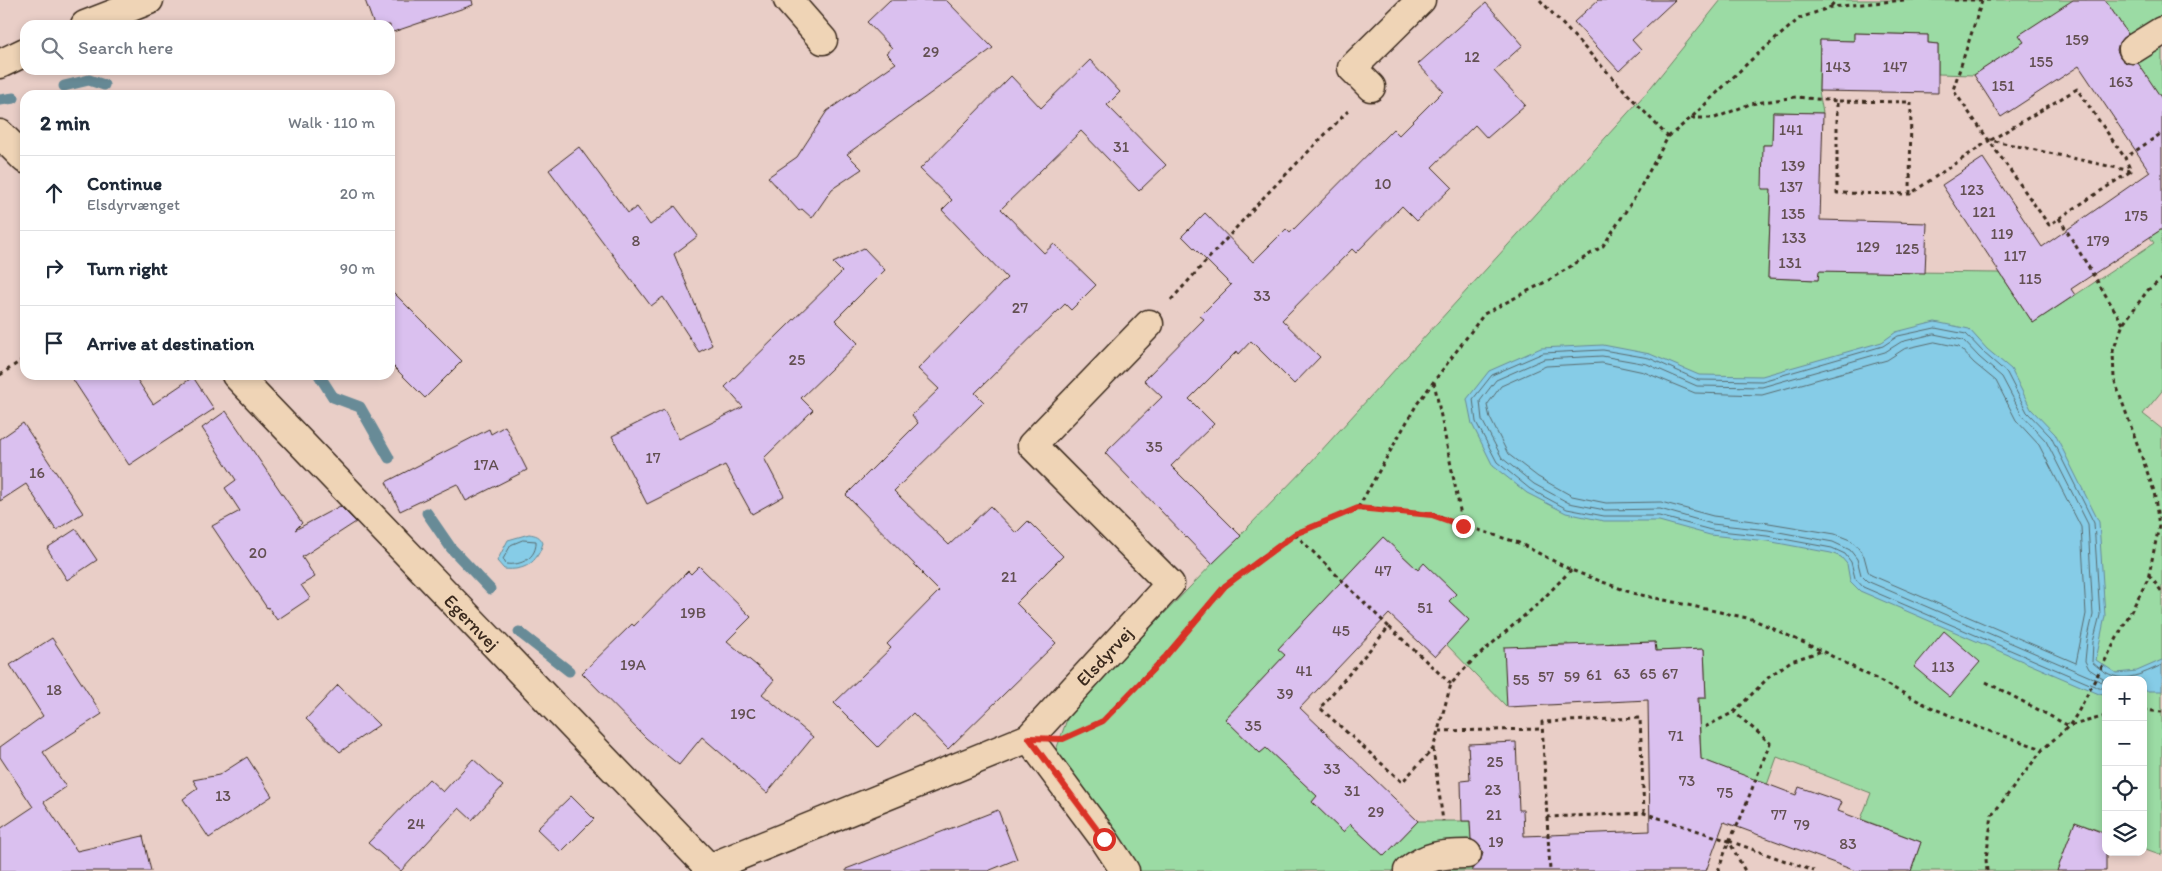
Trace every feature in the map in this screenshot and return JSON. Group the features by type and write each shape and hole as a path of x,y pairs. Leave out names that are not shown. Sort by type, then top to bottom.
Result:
{"street":[{"path":"98,20 149,0"},
{"path":"788,0 823,40"},
{"path":"1372,87 1352,68 1420,0"},
{"path":"2133,49 2162,31"},
{"path":"0,64 20,54"},
{"path":"0,134 20,154"},
{"name":"Elsdyrvej","path":"708,870 1029,738 1170,584 1032,446 1149,324"},
{"name":"Egernvej","path":"241,380 708,870"},
{"path":"1029,738 1104,839 1125,871"},
{"path":"1408,871 1420,860 1457,854"}],"path":[{"path":"1540,0 1668,137"},
{"path":"1831,6 1836,0"},
{"path":"1358,508 1417,404 1484,314 1549,280 1603,246 1635,197 1668,137 1691,118 1751,60 1800,18 1831,6 1905,0"},
{"path":"1954,0 1991,0"},
{"path":"1982,1 1953,90 2049,225 2131,171"},
{"path":"1837,101 1837,193 1910,194 1990,140 2077,89 2125,158 2131,171"},
{"path":"1691,118 1714,118 1750,104 1796,97 1837,101 1910,102 1910,194"},
{"path":"1149,324 1264,197 1351,108"},
{"path":"2125,158 2162,133"},
{"path":"1990,140 2131,171"},
{"path":"2059,218 2123,324"},
{"path":"1987,871 1986,859 1992,815 2043,749 2069,726 2077,714 2149,575 2161,524 2154,491 2114,379 2113,351 2123,324 2148,290 2162,280"},
{"path":"0,375 20,361"},
{"path":"1434,381 1463,526"},
{"path":"1079,732 1103,721 1166,656 1225,586 1295,534 1358,508 1432,515 1519,543 1571,570 1632,593 1752,619 1822,651 1926,705 1960,720 2043,749"},
{"path":"1295,534 1389,627 1451,684"},
{"path":"1457,854 1434,749 1451,684 1472,661 1539,603 1571,570"},
{"path":"2149,575 2162,592"},
{"path":"1389,627 1320,708 1402,782 1434,749"},
{"path":"1705,727 1734,712 1770,676 1791,661 1822,651"},
{"path":"1986,682 2069,726 2102,717"},
{"path":"2147,710 2162,712"},
{"path":"1718,871 1770,743 1734,712"},
{"path":"1550,871 1542,722 1640,718 1644,812"},
{"path":"1438,731 1542,729"},
{"path":"1547,817 1644,812 1814,871"},
{"path":"1729,841 1745,871"}],"green space":[{"path":"1721,0 2087,0 2067,4 2020,35 2024,42 1974,75 1938,74 1938,44 1928,43 1928,35 1854,33 1854,41 1820,40 1819,91 1823,113 1773,112 1772,145 1763,145 1771,189 1768,278 1818,280 1819,271 2000,273 2033,323 2154,243 2150,237 2162,229 2162,391 2143,414 2162,429 2162,855 2147,849 2147,676 2102,676 2102,832 2075,822 2057,871 1911,871 1921,842 1861,819 1871,793 1777,757 1767,785 1701,759 1699,698 1706,698 1704,649 1656,651 1655,642 1611,643 1569,653 1568,644 1525,646 1525,656 1507,707 1446,644 1469,620 1449,601 1456,594 1424,564 1418,570 1383,537 1279,648 1285,655 1225,719 1260,753 1266,748 1317,796 1312,802 1343,832 1350,824 1384,856 1418,821 1470,821 1472,871 1135,871 1055,753 1070,711 1309,464 1647,92"},
{"path":"2105,0 2162,0 2162,99 2134,58 2128,34"}],"water":[{"path":"1935,322 1969,329 1987,349 2011,369 2031,409 2055,434 2099,522 2105,616 2096,660 2116,673 2137,671 2162,660 2162,691 2147,691 2147,676 2102,676 2102,694 2099,694 1860,591 1850,581 1847,564 1841,557 1831,553 1767,541 1710,535 1659,521 1604,521 1566,513 1527,493 1493,466 1472,424 1467,399 1489,371 1541,348 1603,345 1650,354 1699,375 1762,376 1882,342 1896,332"},
{"path":"529,534 538,536 543,543 534,561 518,569 504,569 497,561 508,540"}],"building":[{"path":"365,0 472,0 473,5 395,31 395,20 372,20"},
{"path":"890,0 946,0 993,48 847,154 862,169 832,189 812,218 802,209 799,211 768,177 797,157 827,111 896,63 886,53 892,48 867,22"},
{"path":"1598,0 1675,0 1632,40 1641,50 1619,71 1574,22"},
{"path":"2073,0 2105,0 2128,34 2119,42 2117,50 2120,57 2126,63 2138,63 2162,99 2162,229 2071,289 2075,295 2033,323 1942,185 1983,158 2042,247 2150,172 2079,66 2001,117 1974,75 2024,42 2019,35"},
{"path":"1486,3 1523,45 1494,71 1525,105 1487,138 1475,125 1432,167 1452,187 1417,221 1402,206 1356,253 1352,249 1282,320 1320,357 1294,384 1251,341 1239,354 1237,351 1189,399 1214,424 1171,466 1241,536 1212,564 1105,453 1162,397 1144,380 1204,319 1200,316 1231,285 1182,236 1205,213 1253,262 1286,229 1290,233 1393,129 1399,135 1443,91 1418,64"},
{"path":"1854,33 1928,35 1928,43 1938,44 1938,93 1819,91 1820,40 1854,41"},
{"path":"1090,60 1120,92 1107,105 1166,165 1139,191 1081,131 1001,209 1044,253 1054,244 1096,285 1071,310 1065,304 975,393 984,402 894,491 949,545 990,506 1016,533 1028,521 1063,556 1016,603 1056,643 948,749 913,713 878,747 834,703 891,648 887,644 939,591 846,495 918,423 912,415 939,389 918,369 1007,278 942,210 952,200 920,169 1011,76 1041,108"},
{"path":"1773,112 1823,113 1820,220 1927,223 1925,273 1819,271 1818,280 1768,278 1771,189 1762,189 1763,145 1772,145"},
{"path":"579,147 628,213 637,207 650,225 675,206 698,236 674,254 712,345 699,352 663,297 651,306 549,170"},
{"path":"864,248 885,270 835,320 858,343 801,398 813,410 764,458 784,496 752,514 725,465 647,504 612,436 664,410 679,439 743,407 725,387 842,272 833,263"},
{"path":"395,294 462,361 425,398 395,368"},
{"path":"73,380 137,380 153,404 189,380 195,380 214,409 129,465"},
{"path":"226,411 302,523 295,530 340,506 356,522 302,557 315,577 301,585 310,598 277,620 212,526 240,511 225,488 236,480 202,428"},
{"path":"23,423 83,513 56,530 26,484 0,501 0,439"},
{"path":"505,426 527,470 466,501 457,484 400,511 386,482 489,429 491,434"},
{"path":"76,529 97,560 67,580 47,548"},
{"path":"1383,537 1418,570 1424,563 1456,594 1449,601 1469,620 1435,657 1389,614 1300,708 1418,821 1384,856 1350,824 1343,832 1312,802 1317,796 1266,748 1260,753 1225,719 1285,655 1278,649"},
{"path":"699,566 751,617 727,641 774,680 762,694 813,737 767,793 702,737 679,765 646,738 582,673 632,624 634,626 688,571 691,574"},
{"path":"1944,631 1980,662 1950,697 1914,667"},
{"path":"52,638 102,714 43,752 66,787 44,802 77,851 143,836 151,871 0,871 0,829 33,807 0,757 0,747 43,716 10,665"},
{"path":"1655,642 1656,651 1704,649 1706,698 1698,698 1701,759 1796,795 1799,787 1842,802 1838,811 1921,842 1911,871 1856,871 1724,822 1706,871 1472,871 1472,868 1480,862 1483,853 1480,846 1471,839 1470,821 1462,821 1461,781 1470,780 1468,744 1516,742 1519,810 1523,810 1524,836 1650,831 1648,700 1507,707 1504,647"},
{"path":"338,685 379,725 340,752 306,719"},
{"path":"247,757 272,796 209,838 183,799 198,788 193,780 219,775"},
{"path":"473,759 503,786 472,820 459,808 401,871 368,843 429,779 443,792"},
{"path":"571,796 594,819 561,852 537,829"},
{"path":"998,810 1017,859 988,871 846,871 846,869"},
{"path":"2075,822 2102,832 2102,856 2106,856 2106,871 2057,871"}],"waterway":[{"path":"64,86 89,80 104,85"},
{"path":"0,100 14,98"},
{"path":"322,380 333,397 360,407 389,458"},
{"path":"427,513 451,548 490,589"},
{"path":"519,632 569,671"}],"route":[{"path":"1104,839 1029,738 1063,739 1103,721 1166,656 1225,586 1295,534 1358,508 1432,515 1463,526"}]}
